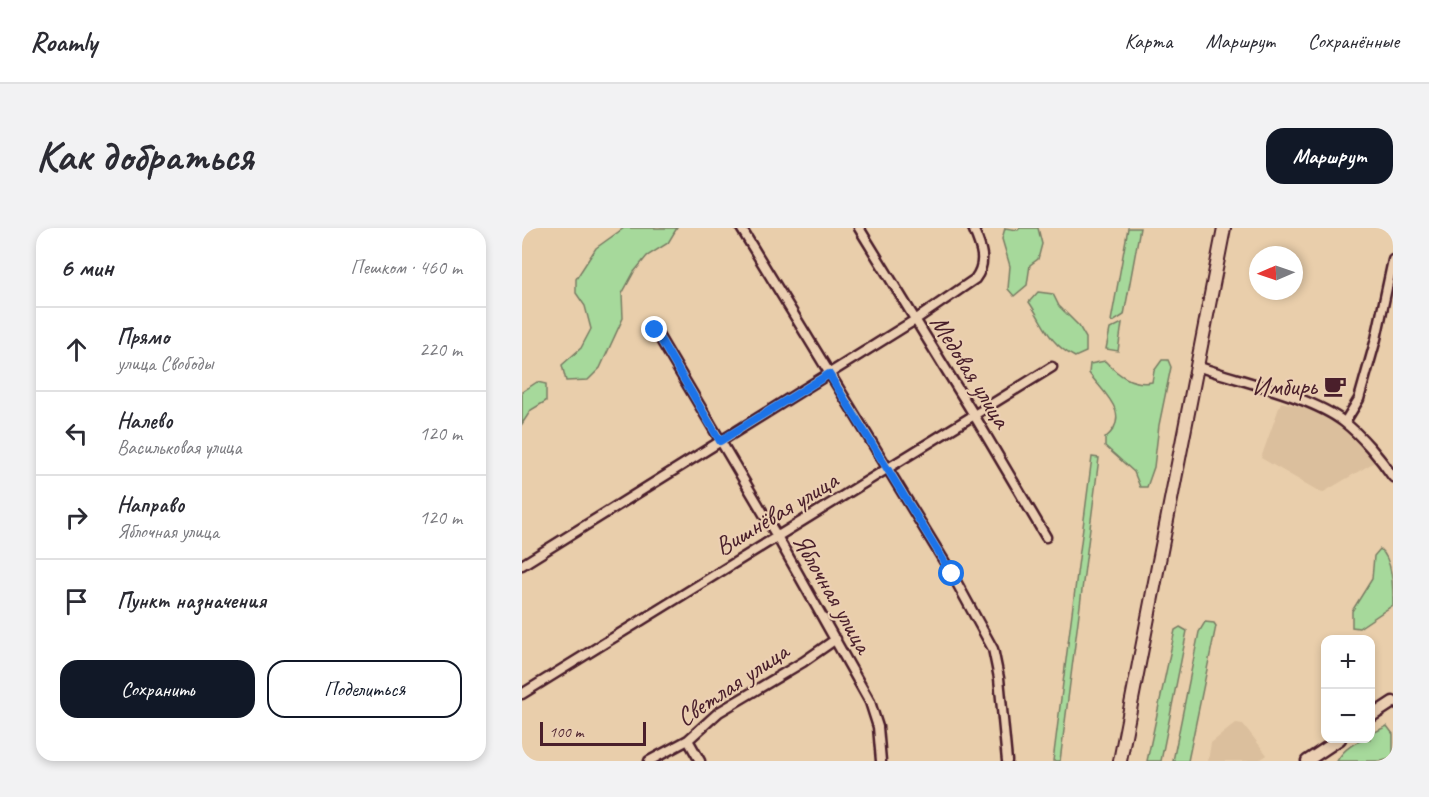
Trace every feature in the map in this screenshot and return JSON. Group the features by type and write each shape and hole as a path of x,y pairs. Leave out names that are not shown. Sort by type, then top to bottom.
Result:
{"main road":[{"path":"1120,761 1224,228"},
{"path":"1375,714 1393,702"},
{"path":"1307,761 1333,743"}],"street":[{"path":"741,228 952,574 993,649 999,678 1007,761"},
{"name":"Медовая улица","path":"859,228 1046,537"},
{"path":"522,565 915,320 975,279 982,270 983,258 973,228"},
{"path":"1345,422 1359,399 1376,339 1393,260"},
{"name":"Яблочная улица","path":"655,330 778,538 870,702 878,727 881,761"},
{"path":"1197,366 1326,410 1345,422 1393,477"},
{"name":"Вишнёвая улица","path":"522,694 1052,367"},
{"name":"Светлая улица","path":"649,761 688,740 719,712 803,662 836,639"},
{"path":"688,740 700,761"}],"shaded area":[{"path":"1281,402 1316,411 1348,426 1378,460 1322,493 1261,458"},
{"path":"1236,723 1243,724 1267,755 1258,761 1208,761 1211,743"}],"green space":[{"path":"624,228 677,228 668,243 647,256 634,272 622,294 623,318 600,368 588,380 566,381 562,365 581,348 591,329 585,306 576,293 576,279 596,248"},
{"path":"1005,228 1018,230 1038,228 1042,244 1038,259 1030,265 1027,285 1014,296 1008,289 1010,266 1002,239"},
{"path":"1128,228 1140,228 1124,315 1113,322 1111,321"},
{"path":"1038,292 1053,294 1059,306 1079,326 1086,338 1086,352 1075,357 1053,340 1029,302"},
{"path":"1122,323 1118,351 1106,349 1110,329"},
{"path":"1162,360 1168,360 1171,367 1159,425 1154,467 1147,487 1140,487 1134,472 1105,446 1105,438 1117,421 1116,412 1113,404 1089,373 1090,364 1105,361 1126,378 1145,383 1152,382 1154,371"},
{"path":"537,382 546,384 546,401 531,410 522,424 522,392"},
{"path":"1092,457 1099,458 1060,761 1053,761"},
{"path":"1380,549 1390,567 1393,605 1359,628 1352,627 1352,611 1372,579 1374,556"},
{"path":"1205,622 1214,623 1216,626 1188,761 1173,761 1199,632"},
{"path":"1180,627 1187,631 1161,761 1147,761 1175,630"},
{"path":"1387,726 1393,734 1393,758 1382,761 1337,761 1356,743 1375,743 1375,732"}],"place":[{"name":"Имбирь","path":"1335,386"}],"route":[{"path":"655,330 720,441 829,374 952,574"}]}
